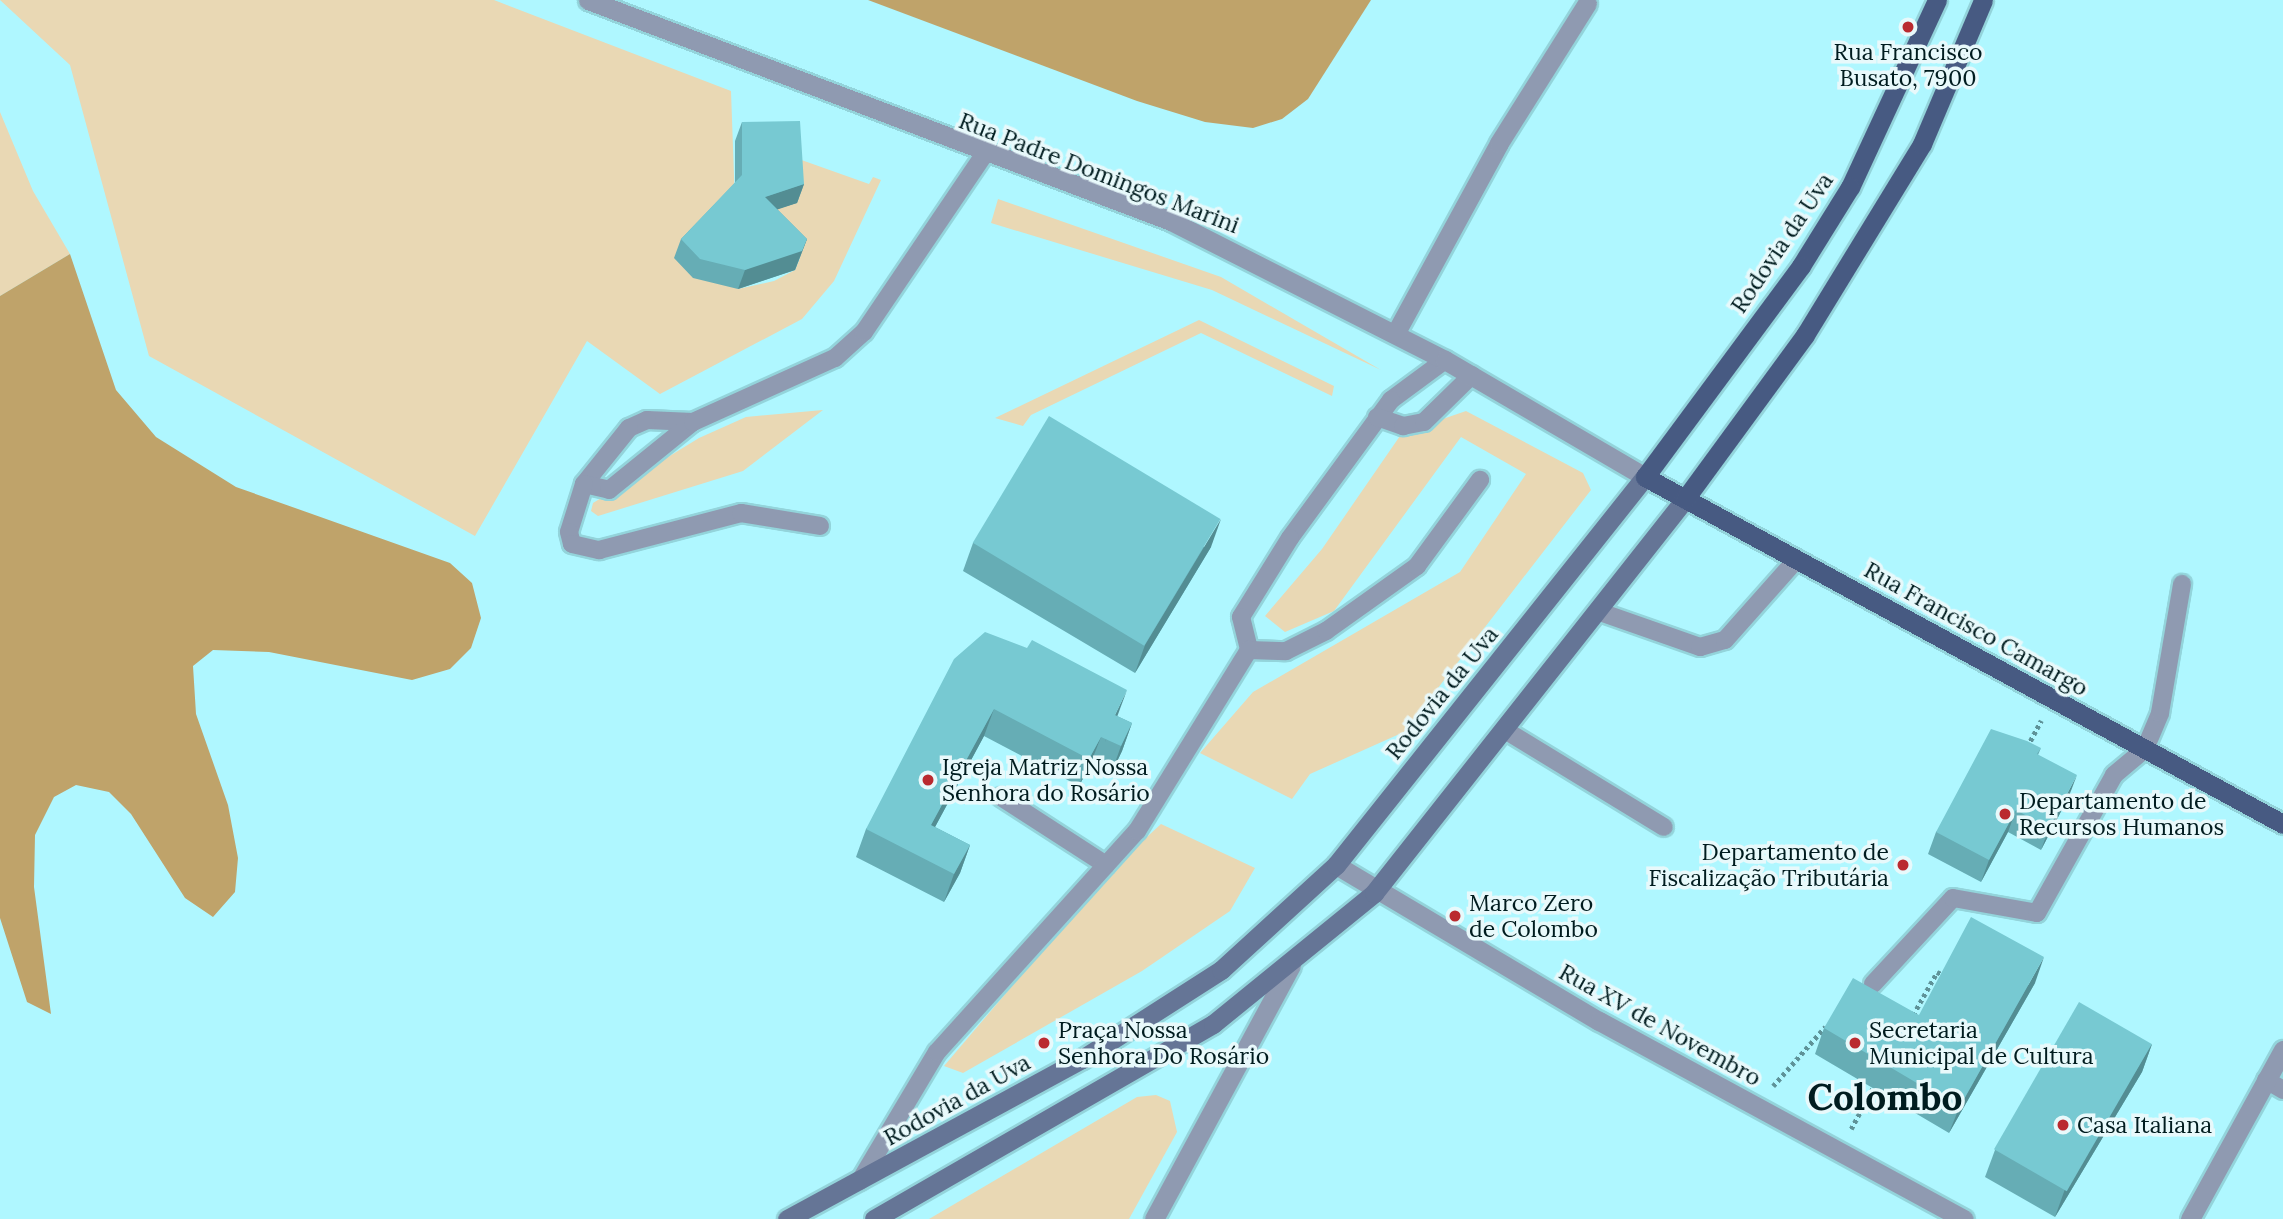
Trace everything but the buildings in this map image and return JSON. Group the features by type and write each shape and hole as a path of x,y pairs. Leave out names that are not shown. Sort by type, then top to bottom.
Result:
{"main road":[{"name":"Rodovia da Uva","path":"787,1219 1082,1059 1221,970 1336,865 1645,477 1801,267 1850,187 1937,0"},
{"path":"874,1219 1150,1063 1291,966 1374,893 1600,612 1805,335 1916,156 1983,0"},
{"name":"Rua Francisco Camargo","path":"1645,477 2283,824"}],"street":[{"name":"Rua Padre Domingos Marini","path":"588,0 984,155 1171,221 1445,360 1645,477"},
{"path":"1395,334 1499,143 1587,3"},
{"name":"Rua XV de Novembro","path":"1336,865 1374,893 1964,1219"},
{"path":"1154,1219 1291,966"},
{"path":"2190,1219 2275,1085 2283,1050"}],"lane":[{"path":"584,484 609,490 693,422 835,358 864,332 984,155"},
{"path":"860,1181 937,1052 1105,865 1176,776 1249,650 1241,617 1257,588 1377,417 1445,360"},
{"path":"1377,417 1403,426 1424,422 1472,375"},
{"path":"693,422 647,420 629,428 584,484 569,532 572,544 600,550 741,513 820,526"},
{"path":"1249,650 1286,651 1316,636 1417,566 1479,480"},
{"path":"1600,612 1700,647 1725,640 1797,559"},
{"path":"1873,984 1953,898 2037,913 2114,775 2145,749 2160,713 2182,584"},
{"path":"1505,730 1664,827"},
{"path":"1001,797 1105,865"}],"path":[{"path":"2024,752 2053,699"},
{"path":"1911,1019 1937,972 1944,975"},
{"path":"1760,1108 1784,1066 1805,1058 1832,1016"},
{"path":"1839,1151 1882,1070"}],"shaded area":[{"path":"0,0 494,0 731,91 738,289 774,281 795,270 800,258 758,216 793,157 869,184 873,177 881,180 834,281 802,319 660,394 587,341 475,536 149,356 70,65"},
{"path":"868,0 1371,0 1308,99 1282,119 1253,128 1205,122 1137,101"},
{"path":"0,112 33,191 70,254 0,296"},
{"path":"998,199 1221,277 1381,370 1212,290 991,223"},
{"path":"70,254 116,390 156,437 236,487 450,563 472,583 481,618 471,648 450,669 412,680 269,652 213,650 193,666 196,714 228,805 238,858 235,892 213,917 185,898 131,814 109,792 76,785 54,797 35,835 34,887 51,1014 27,1002 0,918 0,296"},
{"path":"1199,320 1334,386 1332,396 1201,333 1031,415 1023,426 995,418"},
{"path":"823,410 743,471 598,516 591,511 593,503 699,438 746,417"},
{"path":"1466,411 1583,473 1591,490 1404,732 1310,774 1292,799 1200,753 1253,692 1460,572 1526,474 1461,437 1334,611 1285,632 1265,616 1322,549 1402,433"},
{"path":"1161,824 1255,868 1230,911 1142,971 963,1073 944,1066 1110,871"},
{"path":"1156,1095 1170,1101 1177,1132 1129,1219 929,1219 1137,1097"}],"place":[{"name":"Rua Francisco Busato, 7900","path":"1908,27"},
{"name":"Igreja Matriz Nossa Senhora do Rosário","path":"928,780"},
{"name":"Departamento de Recursos Humanos","path":"2005,814"},
{"name":"Departamento de Fiscalização Tributária","path":"1903,865"},
{"name":"Marco Zero de Colombo","path":"1455,916"},
{"name":"Praça Nossa Senhora Do Rosário","path":"1044,1043"},
{"name":"Secretaria Municipal de Cultura","path":"1855,1043"},
{"name":"Casa Italiana","path":"2063,1125"}],"district":[{"name":"Colombo","path":"1885,1097"}]}
